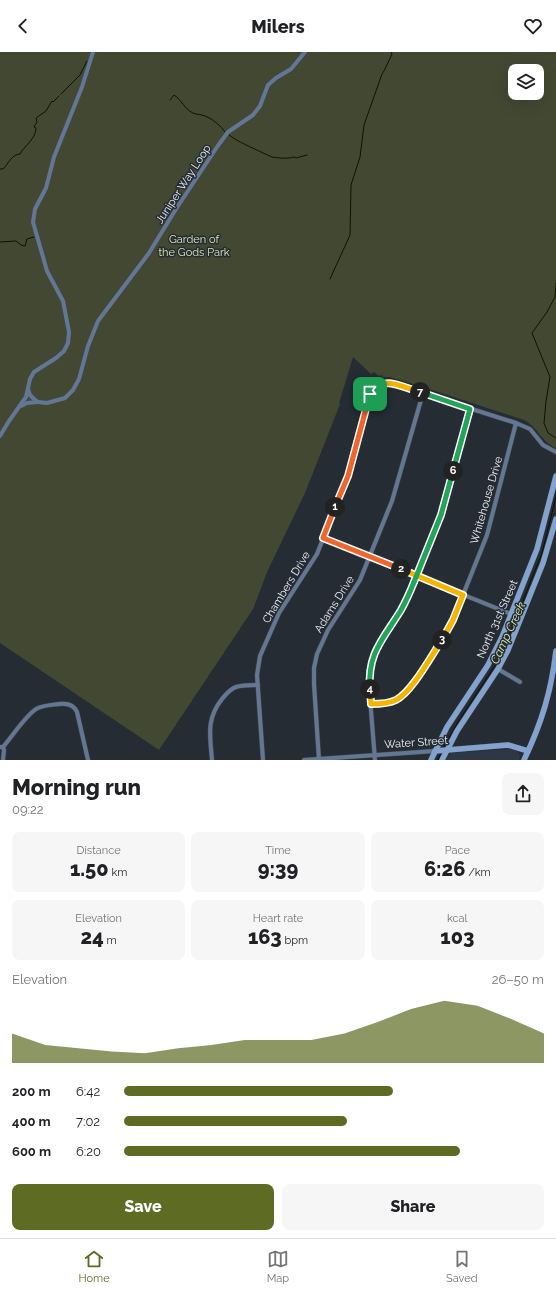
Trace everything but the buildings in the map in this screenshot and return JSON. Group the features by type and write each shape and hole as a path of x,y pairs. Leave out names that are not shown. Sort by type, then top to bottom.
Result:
{"street":[{"path":"0,436 26,397 30,379 34,372 56,358 64,351 68,343 69,332 63,301 47,271 33,222 33,216 46,188 54,157 82,87 93,52"},
{"name":"Juniper Way Loop","path":"21,406 27,403 47,403 56,401 65,398 73,390 79,379 88,346 98,321 149,253 217,147 228,132 253,115 260,106 268,85 291,69 305,52"},
{"path":"375,380 378,385 382,383 390,383 516,423 530,429 543,445 556,452"},
{"name":"Chambers Drive","path":"263,760 257,675 258,662 273,624 286,601 314,559 348,476 368,398 373,389 378,385"},
{"path":"28,389 30,394 38,402"},
{"name":"Adams Drive","path":"319,759 314,684 314,668 317,654 328,630 357,586 395,495 423,393"},
{"path":"375,758 369,675 372,658 380,641 404,604 417,576 441,515 470,409"},
{"name":"Whitehouse Drive","path":"371,704 392,702 407,692 453,620 487,535 516,423"},
{"name":"North 31st Street","path":"432,760 435,751 453,717 494,654 537,549 556,476"},
{"name":"North 31st Street","path":"442,760 462,722 498,669 513,638 543,563 556,519"},
{"path":"323,538 511,614"},
{"path":"524,760 537,732 549,694 556,651"},
{"path":"498,669 520,682"},
{"path":"212,760 209,727 215,709 229,690 241,686 258,685"},
{"path":"3,760 4,750 2,747 29,714 49,705 65,703 71,705 77,712 88,760"},
{"name":"Water Street","path":"304,760 375,758 508,745 528,751"}],"shaded area":[{"path":"510,749 518,752 520,756 519,760 446,760 451,753"}],"green space":[{"name":"Garden of the Gods Park","path":"0,52 556,52 556,448 547,442 533,426 524,420 417,385 390,377 383,377 382,375 379,376 374,372 371,374 353,357 339,403 340,404 305,493 268,570 253,609 159,750 0,643"}],"waterway":[{"path":"330,279 350,235 351,185 360,157 364,125 382,74 392,54 391,52"},
{"path":"61,94 80,75 87,61"},
{"path":"170,100 174,95 194,114 204,115 211,119 225,132"},
{"path":"0,169 3,169 14,156 20,154 34,136 36,128 34,127 37,122 36,118 46,111 52,101 53,102 59,96"},
{"path":"229,135 241,143 272,157 296,158 307,155"},
{"path":"0,242 16,241 25,246 27,239 34,237"},
{"name":"Camp Creek","path":"556,283 555,297 547,312 532,333 550,377 544,423 548,433 556,438"},
{"name":"Camp Creek","path":"443,748 494,667 505,646 542,553 556,497"},
{"name":"Camp Creek","path":"438,760 441,753"}],"route":[{"path":"370,394 348,476 323,538 411,573 417,576 463,595 453,620 427,664 402,697 386,704 371,704 369,675 372,658 380,641 401,610 417,576 445,504 470,409 390,383 382,383 378,385 370,394"}]}
